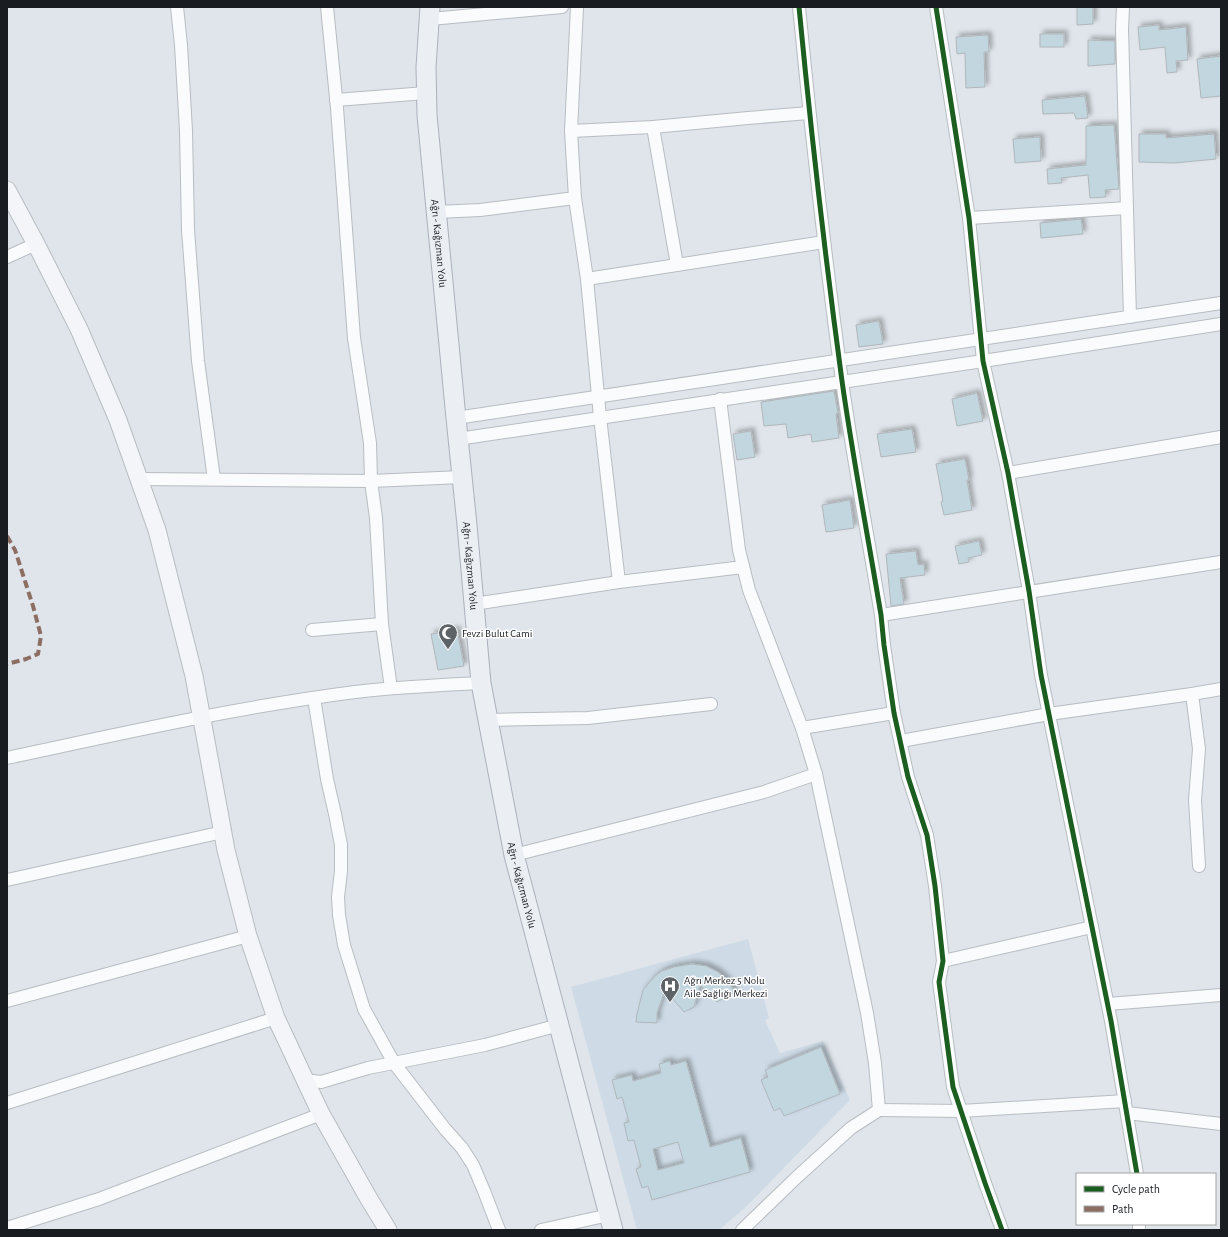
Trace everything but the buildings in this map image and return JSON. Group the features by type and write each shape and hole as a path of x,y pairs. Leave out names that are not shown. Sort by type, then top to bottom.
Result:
{"main road":[{"name":"Ağrı - Kağızman Yolu","path":"430,13 426,67 427,115 482,683 514,855 611,1222"}],"street":[{"path":"177,7 181,45 186,131 188,230 198,354 214,479"},
{"path":"327,7 336,100 354,338 370,443 371,481 376,518 382,624 391,688"},
{"path":"430,13 562,7"},
{"path":"577,7 571,131 575,198 587,279 600,417 619,582"},
{"path":"799,7 824,242 842,381 881,615 894,714 908,777 927,835 935,886 943,961 939,982 953,1087 1002,1230"},
{"path":"936,7 969,218 983,361 1008,473 1029,591 1041,675 1108,1004 1137,1173"},
{"path":"1123,7 1122,29 1130,317"},
{"path":"336,100 426,93"},
{"path":"571,131 653,127 810,113"},
{"path":"653,127 676,265"},
{"path":"7,190 36,244 85,343 118,420 157,530 194,676 226,850 248,936 276,1018 321,1114 369,1200 388,1230"},
{"path":"436,212 480,210 575,198"},
{"path":"969,218 1127,208"},
{"path":"587,279 824,242"},
{"path":"7,257 36,244"},
{"path":"456,418 1221,303"},
{"path":"458,439 1221,324"},
{"path":"720,399 739,550 749,590 802,728 816,774 867,1014 875,1063 879,1110"},
{"path":"1008,473 1221,437"},
{"path":"140,479 371,481 462,477"},
{"path":"881,615 1221,562"},
{"path":"474,604 619,582 743,567"},
{"path":"312,630 382,624"},
{"path":"7,758 201,716 314,698 391,688 482,683"},
{"path":"900,741 1049,714 1221,689"},
{"path":"1192,694 1199,749 1195,800 1199,866"},
{"path":"314,698 327,779 341,845 338,915 344,945 364,1009 394,1063 462,1148 473,1166 499,1230"},
{"path":"488,720 588,718 711,704"},
{"path":"802,728 894,714"},
{"path":"514,855 764,792 816,774"},
{"path":"7,880 223,832"},
{"path":"943,961 1092,927"},
{"path":"7,1001 248,936"},
{"path":"1108,1004 1221,995"},
{"path":"7,1103 276,1018"},
{"path":"305,1080 321,1082 368,1068 485,1045 559,1025"},
{"path":"742,1230 851,1128 879,1110 961,1111 1125,1101"},
{"path":"1127,1113 1221,1124"},
{"path":"7,1228 99,1199 321,1114"},
{"path":"541,1230 611,1222"}],"shaded area":[{"path":"748,939 769,1018 765,1020 780,1053 823,1041 850,1100 747,1206 719,1230 637,1230 571,987"}],"marked path":[{"path":"7,536 15,550 41,636 38,654 7,664"}],"cycle path":[{"path":"799,7 813,147 846,410 881,615 894,713 908,777 927,835 935,886 943,961 939,982 953,1087 1002,1230"},
{"path":"936,7 969,218 983,361 1008,473 1029,591 1041,675 1111,1021 1137,1173"}],"place":[{"name":"Fevzi Bulut Cami","path":"448,650"},
{"name":"Ağrı Merkez 5 Nolu Aile Sağlığı Merkezi","path":"670,1003"}]}
